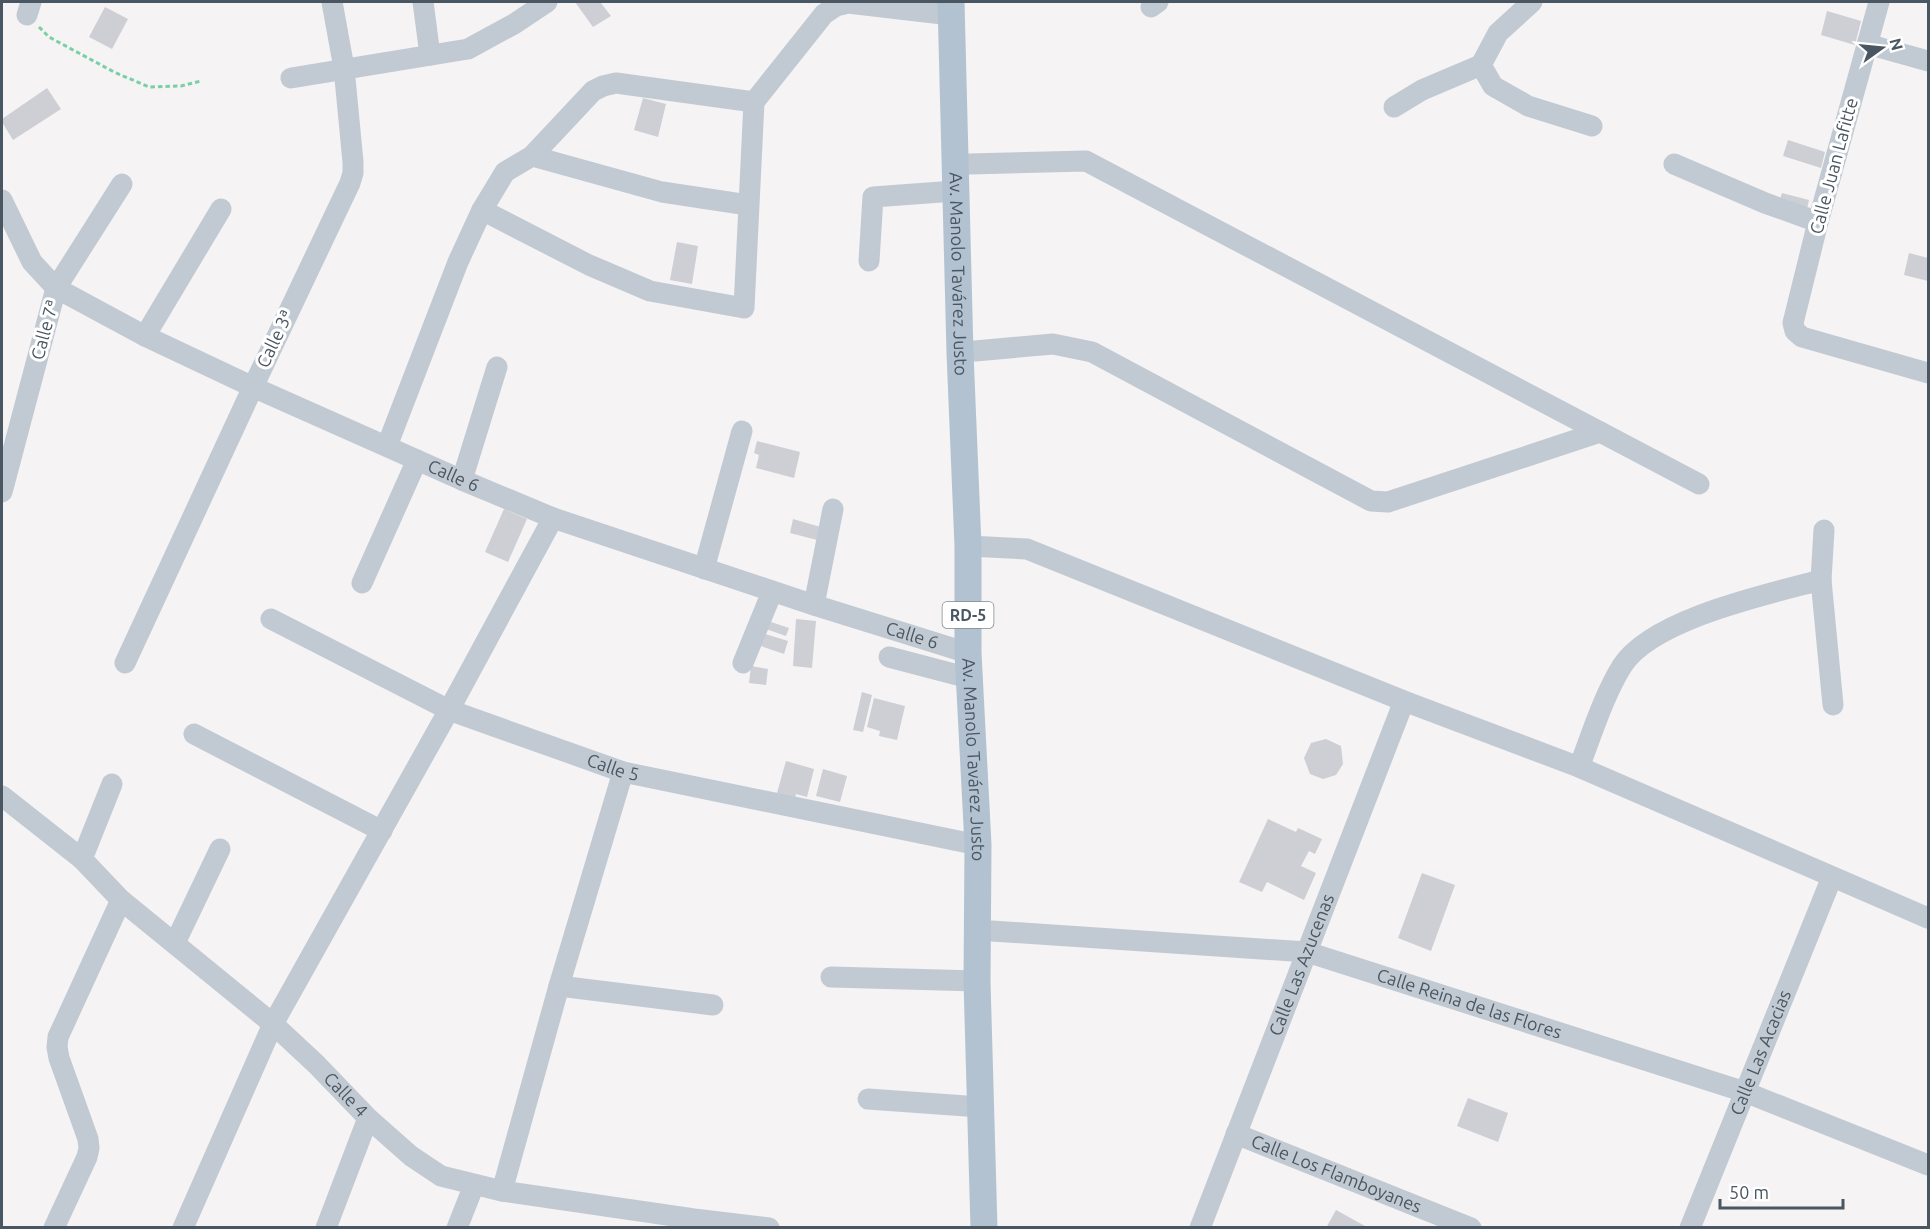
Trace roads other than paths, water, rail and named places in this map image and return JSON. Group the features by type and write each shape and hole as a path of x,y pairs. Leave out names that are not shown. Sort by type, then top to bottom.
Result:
{"main road":[{"name":"Av. Manolo Tavárez Justo","path":"956,6 969,164 975,351 975,546 968,666 978,845 977,981 984,1227"},
{"name":"Av. Manolo Tavárez Justo","path":"956,6 956,191 992,931 1000,1227"}],"street":[{"name":"Calle 3ª","path":"125,663 350,183 353,162 344,68 333,2"},
{"path":"423,2 430,56"},
{"path":"291,78 468,49 514,24 547,2"},
{"path":"1394,106 1422,90 1481,65 1498,33 1532,2"},
{"name":"Calle Juan Lafitte","path":"1876,2 1867,45 1818,222 1793,323 1795,331 1802,337 1927,369"},
{"path":"483,210 589,265 650,291 744,308 754,102 824,14 836,6 848,3 956,6"},
{"path":"1867,45 1929,61"},
{"path":"1481,65 1493,86 1528,106 1592,126"},
{"path":"387,446 458,262 483,210 505,172 532,156 593,92 603,86 616,83 754,102"},
{"path":"532,156 662,192 748,205"},
{"path":"969,164 1086,162 1699,484"},
{"path":"1674,164 1818,222"},
{"name":"Calle 7ª","path":"2,492 56,288 122,184"},
{"path":"869,261 873,197 956,191"},
{"name":"Calle 6","path":"2,207 32,262 56,288 145,336 253,387 553,518 814,605 968,666"},
{"path":"145,336 221,209"},
{"path":"975,351 1053,344 1092,352 1371,501 1389,502 1600,432"},
{"path":"462,480 496,367"},
{"path":"704,569 742,431"},
{"path":"362,582 417,460"},
{"path":"814,605 833,509"},
{"path":"183,1227 273,1024 449,710 553,518"},
{"path":"1824,530 1821,580 1833,705"},
{"path":"975,546 1027,549 1404,701 1579,767 1929,918"},
{"path":"1579,767 1607,694 1623,664 1643,644 1678,625 1720,608 1821,580"},
{"path":"743,663 772,592"},
{"name":"Calle 5","path":"271,619 449,710 623,772 978,845"},
{"path":"889,657 968,666"},
{"name":"Calle Las Azucenas","path":"1200,1227 1404,701"},
{"path":"194,734 382,831"},
{"path":"502,1191 559,986 623,772"},
{"path":"82,859 112,784"},
{"name":"Calle 4","path":"2,796 82,859 121,900 273,1024 369,1118 411,1156 441,1176 502,1191 694,1219 769,1227"},
{"path":"175,943 220,849"},
{"name":"Calle Las Acacias","path":"1690,1227 1832,878"},
{"path":"54,1227 87,1157 89,1148 88,1139 59,1058 58,1036 121,900"},
{"name":"Calle Reina de las Flores","path":"992,931 1307,952 1744,1092 1929,1165"},
{"path":"831,977 977,981"},
{"path":"559,986 713,1005"},
{"path":"867,1100 980,1107"},
{"path":"326,1227 369,1118"},
{"name":"Calle Los Flamboyanes","path":"1236,1134 1458,1225"},
{"path":"457,1227 474,1185"}]}
